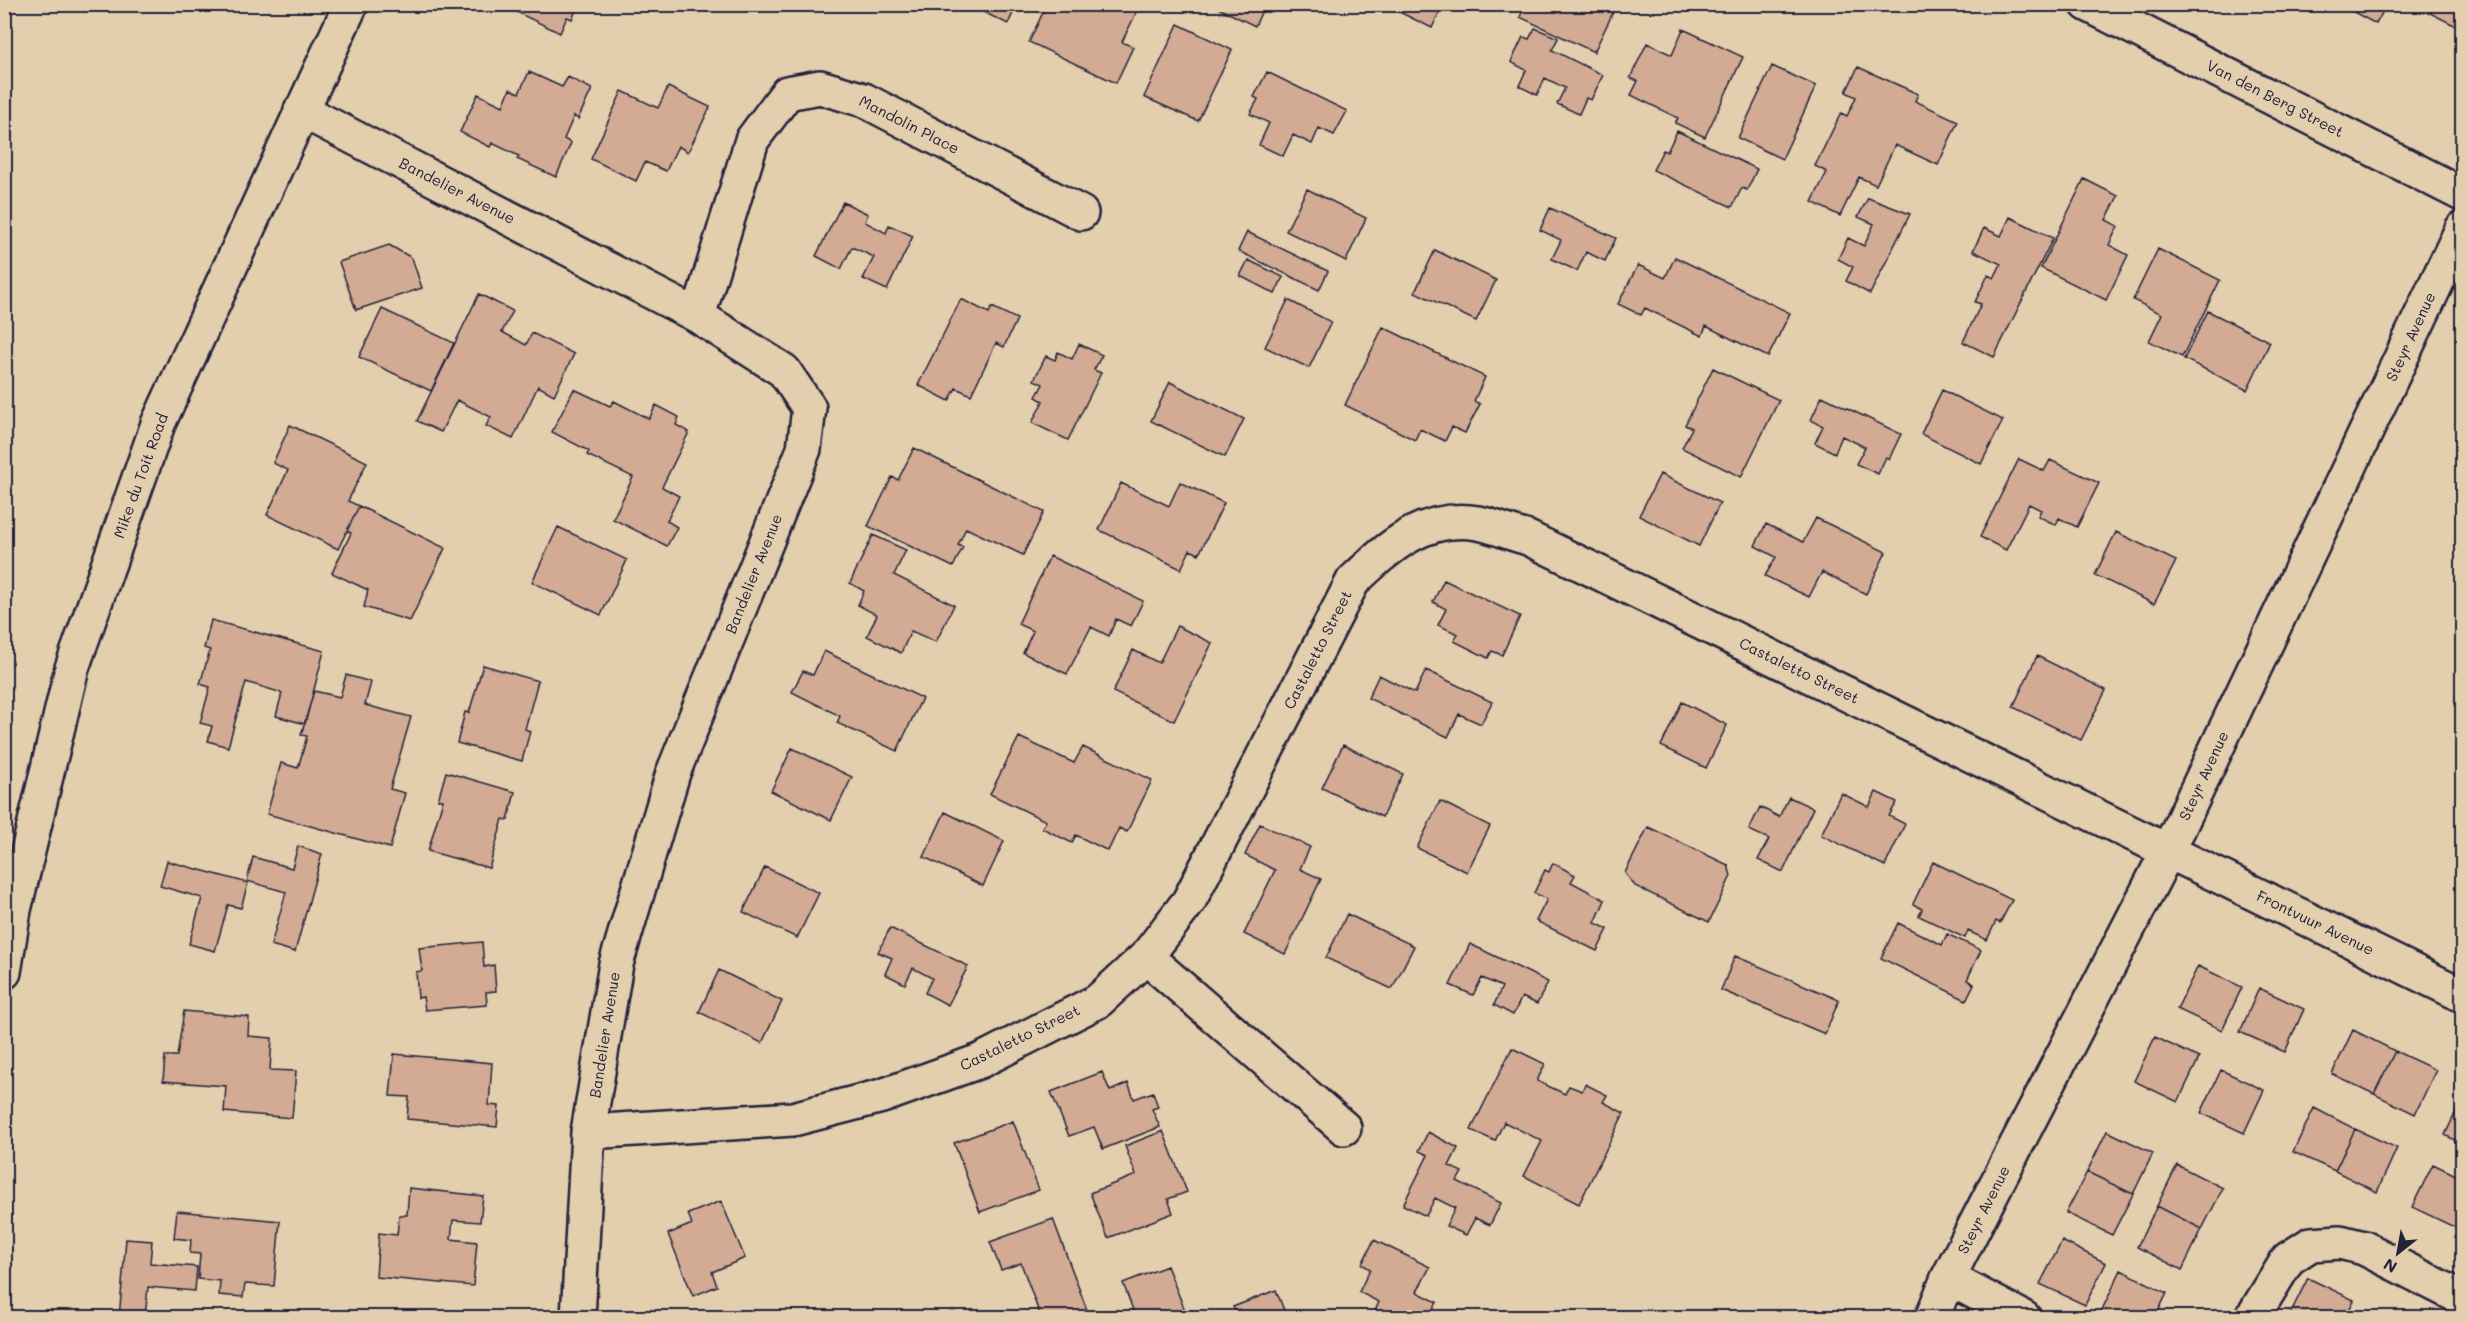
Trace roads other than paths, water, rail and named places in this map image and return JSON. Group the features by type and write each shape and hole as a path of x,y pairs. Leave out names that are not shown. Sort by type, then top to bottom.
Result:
{"street":[{"name":"Mike du Toit Road","path":"4,972 14,910 72,668 158,424 351,4"},
{"name":"Van den Berg Street","path":"2087,4 2463,194"},
{"name":"Mandolin Place","path":"698,316 752,140 787,93 820,87 864,100 1081,213"},
{"name":"Bandelier Avenue","path":"301,110 698,316 784,371 809,408 804,449 674,772 616,964 588,1132 578,1317"},
{"name":"Steyr Avenue","path":"1932,1317 1948,1278 2168,852 2463,229"},
{"name":"Castaletto Street","path":"588,1132 792,1119 882,1096 980,1061 1098,1001 1146,957 1189,901 1353,581 1391,546 1437,522 1478,523 1528,538 2168,852"},
{"name":"Frontvuur Avenue","path":"2168,852 2463,995"},
{"path":"1146,957 1344,1128"},
{"path":"2252,1317 2288,1259 2311,1244 2330,1242 2364,1248 2463,1298"},
{"path":"1948,1278 2024,1317"}]}
